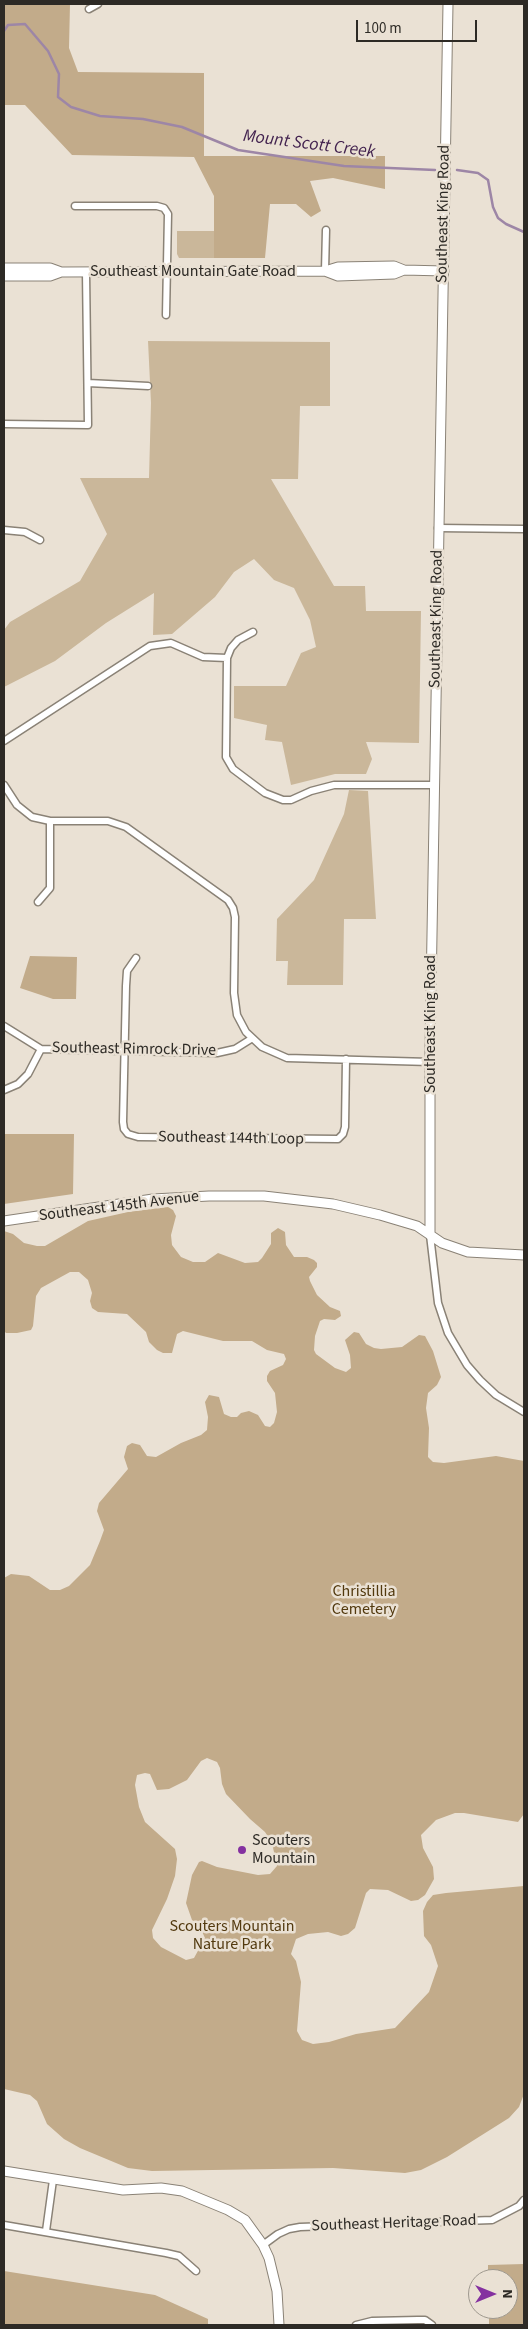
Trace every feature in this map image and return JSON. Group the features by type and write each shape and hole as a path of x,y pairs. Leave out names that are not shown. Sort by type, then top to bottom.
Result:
{"main road":[{"name":"Southeast King Road","path":"430,1235 430,1062 434,786 448,4"},
{"name":"Southeast Mountain Gate Road","path":"4,268 50,268 61,272 325,271 338,276 394,274 404,270 444,271"},
{"name":"Southeast Mountain Gate Road","path":"4,276 50,276 61,272"},
{"name":"Southeast 145th Avenue","path":"4,1221 140,1201 255,1195 308,1200 362,1210 417,1226 454,1248 473,1254 524,1255"},
{"path":"4,2171 123,2190 161,2188 182,2190 228,2210 245,2220 263,2245 278,2291 279,2325"}],"street":[{"path":"89,9 98,4"},
{"path":"75,206 157,206 164,208 168,214 166,315"},
{"path":"325,271 326,230"},
{"path":"4,424 88,424 86,272"},
{"path":"88,383 148,386"},
{"path":"438,528 524,529"},
{"path":"4,530 25,532 40,540"},
{"path":"253,632 238,640 231,648 227,658 226,757 233,770 250,784 283,800 292,800 311,791 334,785 434,786"},
{"path":"4,741 150,646 171,643 203,657 227,658"},
{"path":"4,785 24,813 32,817 50,821 108,821 126,827 228,900 233,908 235,917 235,1004 241,1024 252,1039 273,1054 287,1058 430,1062"},
{"path":"38,902 50,888 50,821"},
{"path":"124,1051 127,971 136,958"},
{"path":"4,1026 41,1049"},
{"name":"Southeast Rimrock Drive","path":"4,1090 18,1084 28,1074 41,1049 217,1053 235,1049 252,1039"},
{"name":"Southeast 144th Loop","path":"124,1051 124,1129 128,1134 138,1137 338,1139 343,1134 345,1127 346,1059"},
{"path":"430,1235 438,1303 448,1333 467,1365 480,1380 496,1395 524,1412"},
{"path":"46,2231 53,2180"},
{"name":"Southeast Heritage Road","path":"263,2245 278,2234 300,2227 492,2220 519,2206 524,2200"},
{"path":"4,2225 180,2256 196,2271"},
{"path":"356,2325 372,2321 418,2320 432,2325"}],"shaded area":[{"path":"177,231 214,231 214,258 179,258 177,254"},
{"path":"148,341 330,342 330,406 300,406 298,479 271,479 334,586 365,586 366,611 421,611 419,743 366,742 372,759 366,774 335,774 291,785 282,742 265,740 267,725 234,718 234,686 286,686 301,653 316,647 310,620 294,588 274,580 254,559 234,572 215,597 172,634 153,635 154,593 106,623 55,661 4,687 4,630 10,622 80,581 107,534 80,478 149,478 151,403"},
{"path":"349,790 368,791 376,919 344,919 343,985 287,985 288,961 276,961 277,919 314,880 344,814"}],"green space":[{"path":"4,4 70,4 69,48 78,72 204,73 204,156 385,156 385,189 333,178 310,181 321,211 311,217 296,204 270,204 265,258 214,258 214,196 194,157 72,155 25,105 4,105"},
{"path":"30,956 77,957 76,999 53,999 20,988"},
{"path":"4,1134 74,1134 73,1194 4,1204"},
{"name":"Scouters Mountain Nature Park","path":"168,1207 173,1210 176,1216 171,1235 172,1245 181,1257 193,1262 205,1262 218,1253 245,1263 258,1262 271,1244 271,1233 278,1228 285,1232 286,1245 294,1257 307,1257 317,1263 317,1267 309,1277 317,1295 330,1307 340,1311 341,1316 335,1320 324,1319 320,1321 315,1336 314,1350 316,1354 335,1368 346,1372 351,1368 350,1355 345,1340 354,1332 359,1333 366,1344 381,1349 402,1347 419,1335 425,1336 433,1351 441,1377 437,1385 428,1393 426,1408 429,1428 428,1457 433,1462 444,1463 496,1456 524,1461 524,1814 518,1822 464,1813 455,1813 436,1820 421,1835 423,1848 433,1867 434,1879 425,1895 418,1900 411,1901 388,1890 370,1889 366,1893 355,1928 348,1934 341,1936 328,1932 308,1934 296,1939 291,1954 296,1961 301,1982 297,2031 302,2040 313,2044 329,2042 356,2034 395,2028 429,1992 438,1966 431,1945 424,1936 423,1911 433,1895 524,1886 524,2094 519,2107 509,2118 447,2157 421,2170 405,2173 333,2168 152,2171 128,2168 80,2148 64,2139 47,2124 37,2101 30,2095 4,2089 4,1578 11,1574 29,1576 50,1590 60,1590 69,1586 90,1565 100,1541 104,1530 97,1511 99,1503 128,1469 124,1457 127,1446 132,1443 140,1445 147,1456 156,1457 181,1443 201,1435 207,1430 208,1417 205,1402 209,1395 219,1397 224,1414 237,1417 241,1413 249,1411 258,1415 265,1426 270,1427 274,1423 277,1412 275,1393 267,1381 267,1376 270,1371 283,1365 286,1359 284,1354 267,1350 252,1341 223,1341 183,1331 177,1334 172,1353 163,1353 149,1342 146,1332 127,1314 98,1312 92,1308 90,1301 92,1293 88,1280 79,1272 70,1272 41,1288 36,1296 31,1330 17,1333 6,1333 4,1331 4,1231 13,1234 24,1243 45,1246 88,1221 128,1212","holes":["207,1758 217,1762 226,1794 265,1832 272,1843 277,1866 270,1874 258,1875 217,1867 202,1861 199,1862 192,1875 186,1903 192,1920 199,1925 205,1938 194,1958 186,1960 161,1947 153,1938 152,1930 167,1899 175,1876 177,1859 175,1849 145,1822 139,1807 135,1785 137,1775 145,1773 150,1774 157,1790 169,1789 187,1780 201,1761"]},
{"path":"524,2264 524,2325 489,2325 489,2319 518,2319 518,2269 488,2269 488,2265"},
{"path":"4,2271 155,2295 208,2319 208,2325 4,2325"}],"waterway":[{"name":"Mount Scott Creek","path":"4,31 8,25 25,24 48,51 59,74 58,97 71,107 100,116 143,119 182,127 238,150 344,166 435,170"},
{"name":"Mount Scott Creek","path":"457,170 478,173 488,180 493,207 498,218 524,232"}],"place":[{"name":"Scouters Mountain","path":"242,1850"}],"park label":[{"name":"Christillia Cemetery","path":"364,1601"}]}
